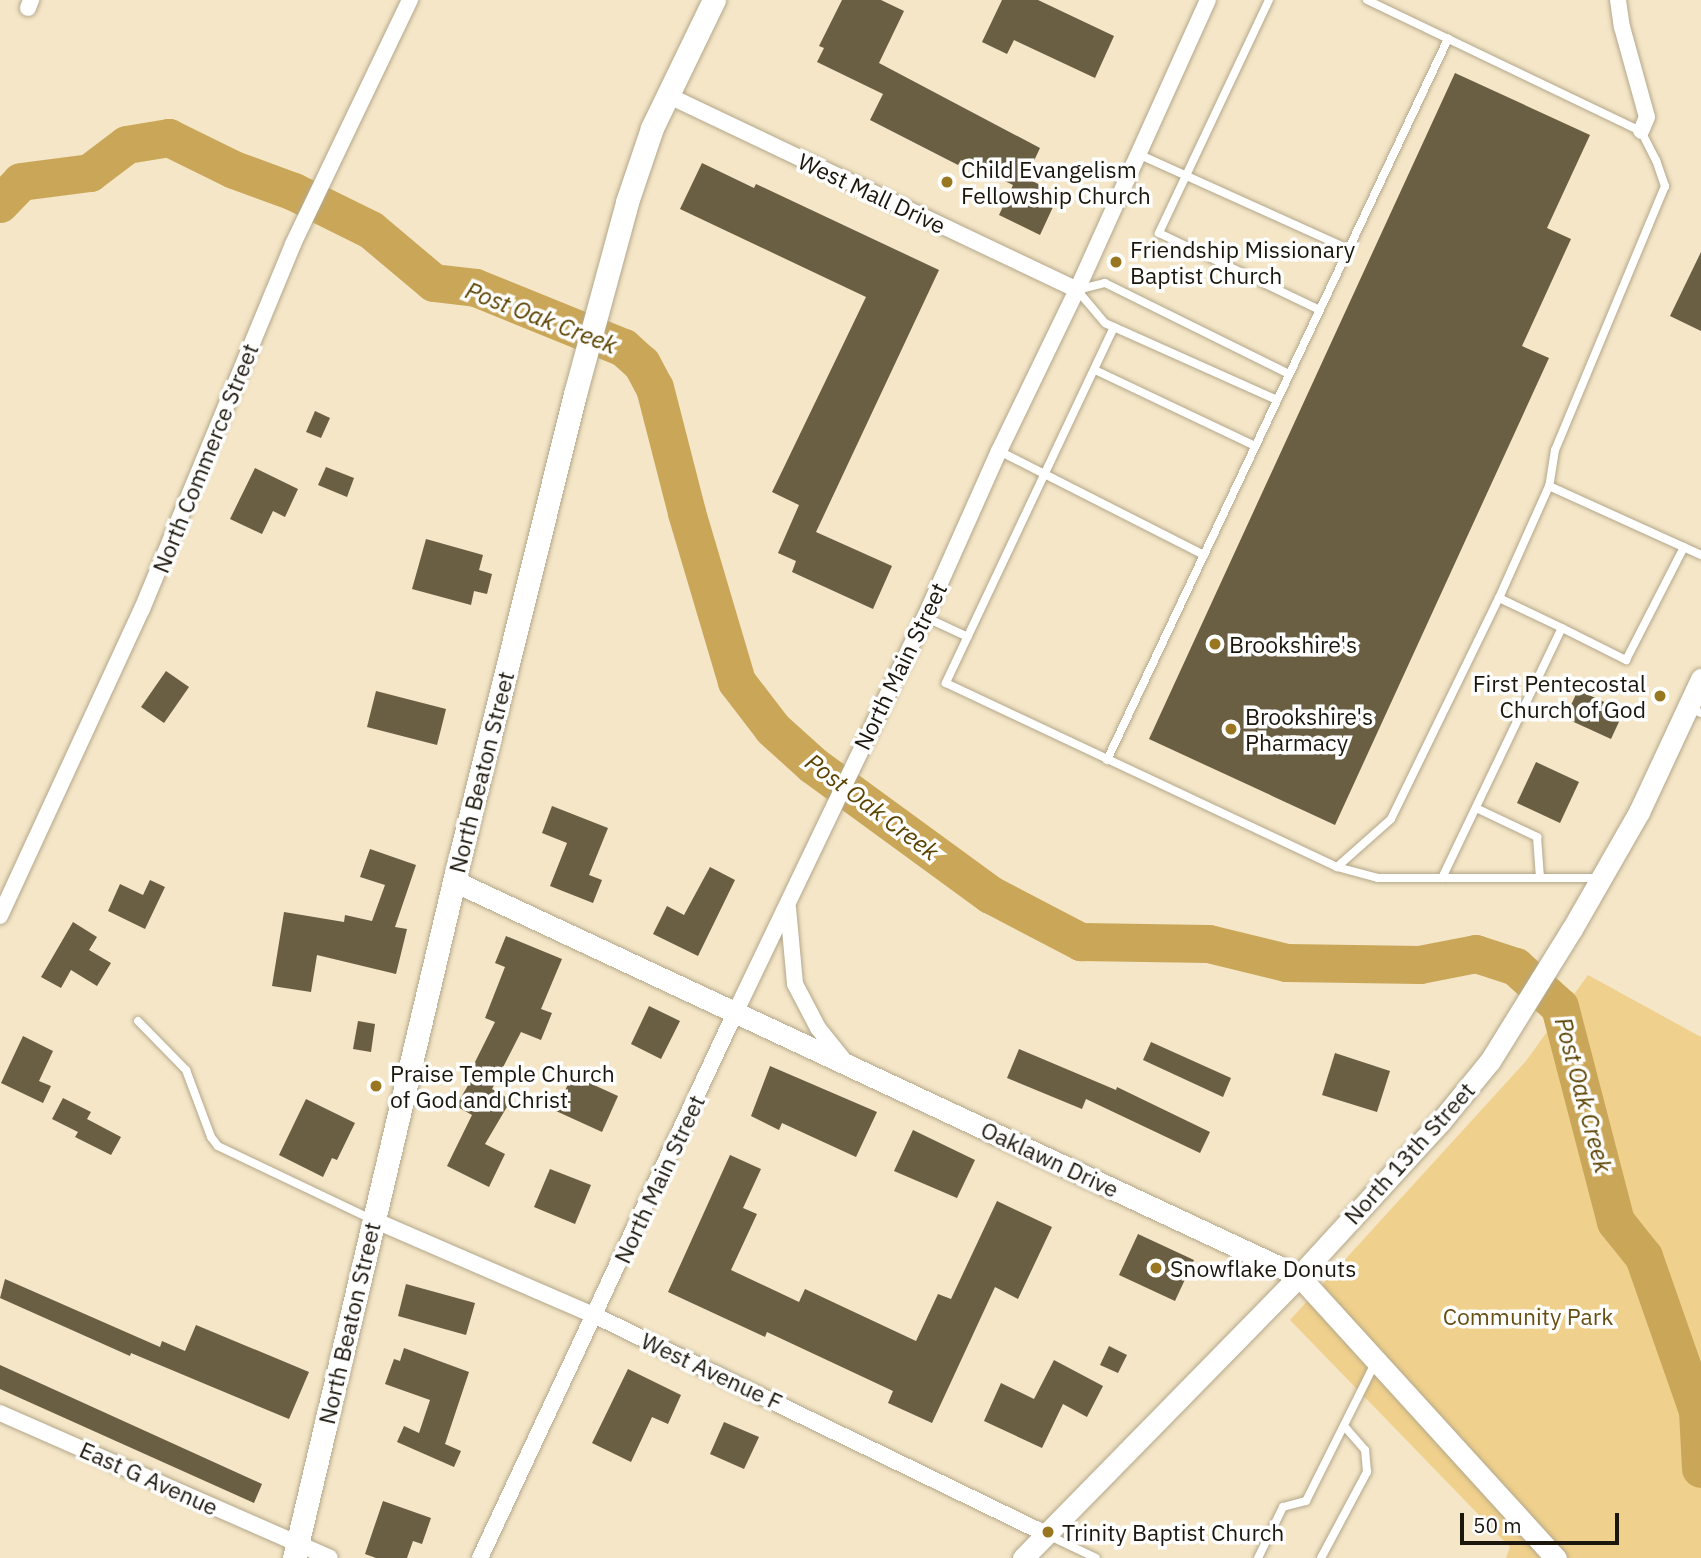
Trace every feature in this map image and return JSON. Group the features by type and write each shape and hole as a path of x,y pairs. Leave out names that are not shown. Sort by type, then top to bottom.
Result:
{"main road":[{"name":"North Beaton Street","path":"295,1551 454,881 575,394 652,128 714,0"}],"street":[{"name":"North Commerce Street","path":"0,916 142,609 293,244 410,0"},
{"name":"North Main Street","path":"480,1558 596,1316 736,1011 925,617 1208,0"},
{"path":"1618,0 1622,27 1647,117 1641,131"},
{"name":"West Mall Drive","path":"667,95 1077,290"},
{"name":"North 13th Street","path":"1023,1558 1299,1276 1441,1121 1490,1061 1572,929 1639,812 1695,710 1701,679"},
{"name":"Oaklawn Drive","path":"454,881 1299,1276 1556,1558"},
{"path":"788,906 795,984 818,1028 850,1068"},
{"name":"West Avenue F","path":"374,1220 596,1316 1046,1534"},
{"name":"East G Avenue","path":"0,1413 295,1551 330,1558"}],"lane":[{"path":"1269,0 1159,233 1320,310"},
{"path":"1337,867 1391,819 1499,598 1549,486 1555,450 1665,186 1641,131 1367,0"},
{"path":"1107,760 1448,38"},
{"path":"1138,155 1348,250"},
{"path":"1277,400 1105,323 1077,290 1105,283 1289,374"},
{"path":"1114,327 946,683 1337,867 1378,878 1601,878"},
{"path":"1095,370 1255,446"},
{"path":"999,451 1203,555"},
{"path":"1549,486 1701,555"},
{"path":"1499,598 1626,660 1684,547"},
{"path":"925,617 968,637"},
{"path":"1442,878 1562,628"},
{"path":"1476,808 1537,837 1540,878"},
{"path":"138,1021 186,1070 211,1138 218,1146 374,1220"},
{"path":"1258,1558 1283,1507 1306,1501 1376,1360"},
{"path":"1321,1558 1367,1472 1365,1450 1344,1426"},
{"path":"1046,1534 1096,1558"}],"green space":[{"name":"Community Park","path":"1588,975 1701,1037 1701,1558 1506,1558 1510,1547 1290,1320 1526,1061"}],"building":[{"path":"842,0 881,0 904,11 879,63 1040,148 1026,178 1059,194 1040,235 999,215 1013,185 961,160 958,165 870,120 883,94 817,62 824,48 819,46"},
{"path":"1002,0 1038,0 1114,36 1095,78 1014,40 1007,54 982,42"},
{"path":"1455,73 1590,135 1547,228 1571,239 1522,346 1549,358 1335,825 1149,739"},
{"path":"702,163 754,188 756,184 939,270 816,532 892,566 873,609 792,572 796,561 778,553 799,505 772,492 866,297 680,209"},
{"path":"1701,252 1701,331 1670,316"},
{"path":"315,411 330,418 321,438 306,432"},
{"path":"326,467 354,478 347,497 318,485"},
{"path":"255,468 298,489 285,517 273,511 262,534 230,519"},
{"path":"426,539 483,555 479,570 492,574 487,594 474,591 471,605 412,589"},
{"path":"166,671 189,687 164,723 141,707"},
{"path":"1578,690 1624,711 1611,739 1565,718"},
{"path":"376,691 446,709 437,745 367,727"},
{"path":"1536,762 1579,782 1560,823 1517,803"},
{"path":"552,806 608,828 589,875 602,880 593,903 550,886 567,843 542,833"},
{"path":"370,849 416,865 395,927 407,929 396,974 317,955 311,992 272,986 284,912 344,922 345,915 372,921 385,885 360,877"},
{"path":"710,867 735,880 698,956 653,934 667,906 684,915"},
{"path":"150,880 165,887 145,929 108,911 120,884 143,895"},
{"path":"73,922 97,937 89,950 111,963 97,986 71,970 61,988 41,977"},
{"path":"506,936 562,959 541,1009 552,1013 541,1040 521,1032 492,1089 511,1100 485,1144 505,1154 489,1187 447,1166 472,1115 456,1106 478,1068 473,1066 495,1022 485,1018 505,967 495,963"},
{"path":"649,1006 680,1021 661,1059 631,1044"},
{"path":"358,1021 375,1024 371,1052 353,1049"},
{"path":"23,1036 53,1051 39,1081 51,1086 43,1103 1,1083"},
{"path":"1151,1042 1231,1078 1223,1097 1143,1060"},
{"path":"1019,1049 1116,1090 1117,1087 1210,1132 1200,1153 1086,1099 1082,1109 1007,1078"},
{"path":"1335,1053 1390,1071 1377,1112 1322,1095"},
{"path":"770,1066 877,1112 856,1157 782,1123 779,1130 751,1116"},
{"path":"572,1075 618,1096 602,1132 556,1111"},
{"path":"63,1098 91,1112 87,1119 121,1137 111,1155 75,1137 78,1132 52,1119"},
{"path":"306,1099 355,1123 337,1160 332,1158 323,1177 279,1155"},
{"path":"913,1130 975,1160 957,1198 894,1171"},
{"path":"730,1155 761,1169 743,1208 757,1214 731,1270 799,1302 805,1289 916,1341 938,1294 951,1299 997,1201 1052,1227 1018,1299 995,1287 932,1423 888,1403 893,1391 767,1332 765,1337 668,1292"},
{"path":"550,1169 591,1185 575,1224 534,1207"},
{"name":"Snowflake Donuts","path":"1138,1234 1194,1260 1175,1301 1119,1275"},
{"path":"5,1279 160,1347 162,1341 185,1351 196,1325 309,1372 289,1419 131,1353 130,1356 0,1298"},
{"path":"406,1284 475,1303 466,1335 398,1316"},
{"path":"1109,1346 1127,1355 1118,1373 1100,1365"},
{"path":"404,1348 469,1372 445,1444 461,1451 454,1467 397,1442 404,1426 419,1433 430,1400 385,1384 394,1359 400,1361"},
{"path":"1054,1360 1103,1386 1087,1417 1063,1404 1042,1448 984,1421 1001,1383 1034,1399"},
{"path":"0,1365 262,1484 254,1503 0,1389"},
{"path":"628,1369 681,1395 668,1424 652,1417 631,1462 592,1443"},
{"path":"724,1422 759,1437 744,1469 710,1454"},
{"path":"383,1501 431,1518 422,1544 413,1541 407,1558 376,1558 365,1554"}],"waterway":[{"name":"Post Oak Creek","path":"0,204 21,182 90,173 127,145 169,138 234,170 294,192 371,230 434,283 476,288 624,348 642,364 655,388 687,513 737,682 773,729 814,766 991,895 1081,942 1209,944 1287,963 1420,965 1476,954 1516,967 1560,1007 1616,1222 1644,1257 1698,1411 1701,1469"}],"place":[{"name":"Child Evangelism Fellowship Church","path":"947,182"},
{"name":"Friendship Missionary Baptist Church","path":"1116,262"},
{"name":"Brookshire's","path":"1215,644"},
{"name":"First Pentecostal Church of God","path":"1660,696"},
{"name":"Brookshire's Pharmacy","path":"1231,729"},
{"name":"Praise Temple Church of God and Christ","path":"376,1086"},
{"name":"Snowflake Donuts","path":"1156,1268"},
{"name":"Trinity Baptist Church","path":"1048,1532"}]}
